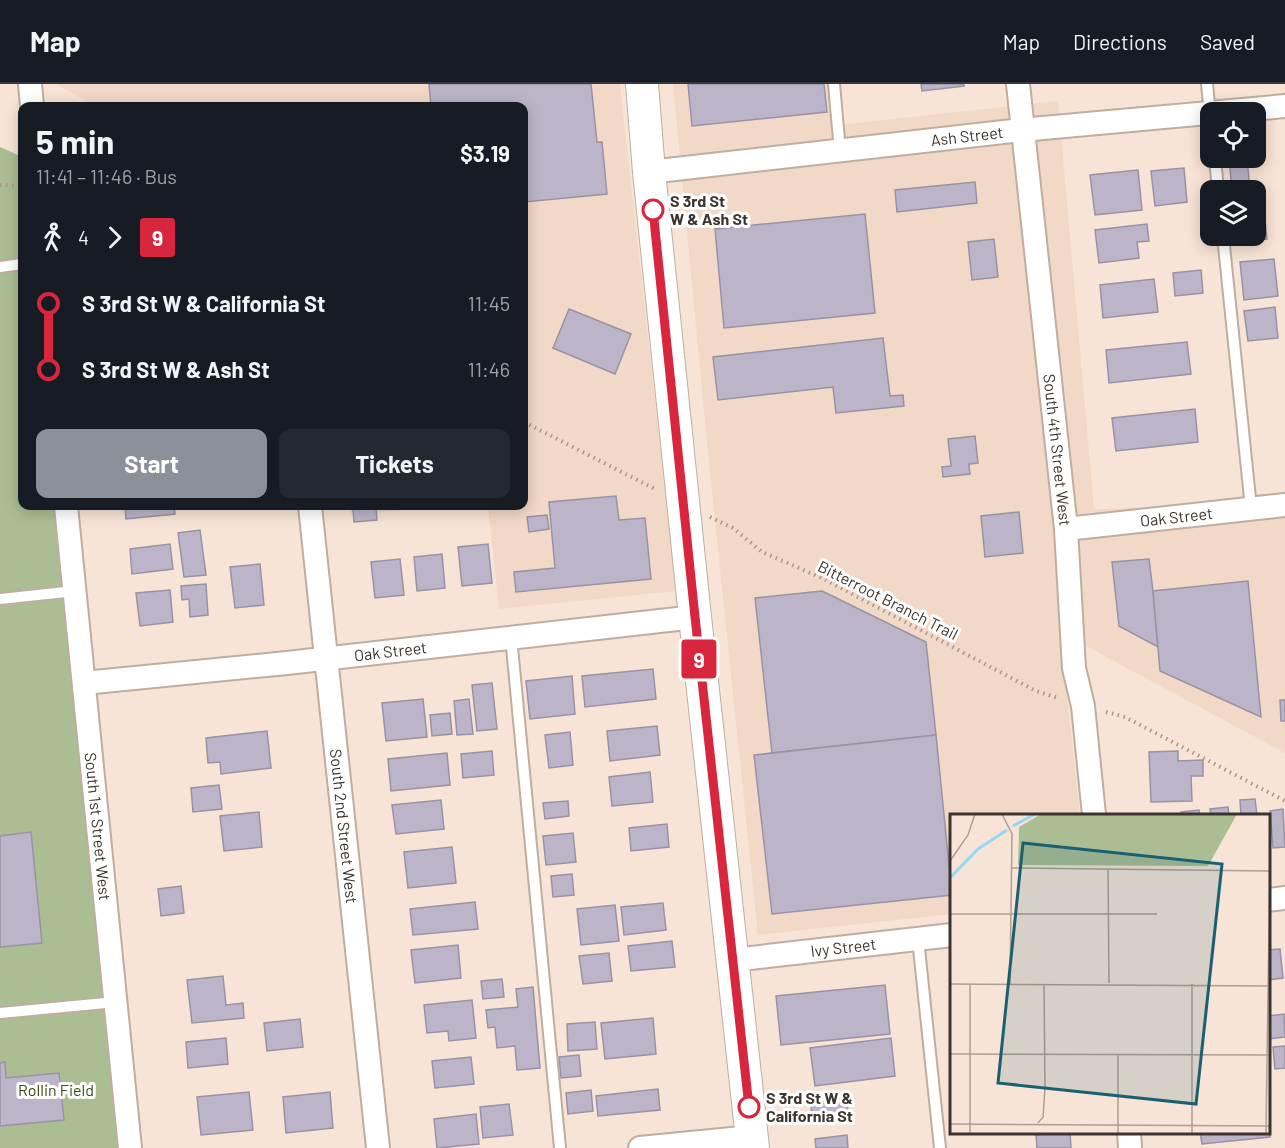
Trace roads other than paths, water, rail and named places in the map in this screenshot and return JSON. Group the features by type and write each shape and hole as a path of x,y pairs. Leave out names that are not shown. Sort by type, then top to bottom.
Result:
{"main road":[{"path":"642,84 695,617 752,1143"}],"street":[{"path":"30,84 32,102"},
{"name":"South 4th Street West","path":"1018,84 1066,529 1074,668 1083,706 1094,814"},
{"name":"Ash Street","path":"1266,108 1285,106"},
{"name":"Ash Street","path":"650,172 1022,130 1200,113"},
{"name":"Oak Street","path":"1066,529 1285,505"},
{"name":"South 1st Street West","path":"66,510 130,1148"},
{"name":"South 2nd Street West","path":"310,510 378,1148"},
{"name":"Oak Street","path":"84,683 695,617"},
{"path":"1270,900 1285,898"},
{"name":"Ivy Street","path":"733,960 950,935"},
{"path":"1128,1133 1130,1148"},
{"path":"640,1148 752,1143"}],"lane":[{"path":"834,84 840,151"},
{"path":"1207,84 1209,102"},
{"path":"1224,246 1251,508"},
{"path":"0,267 18,265"},
{"path":"0,599 75,591"},
{"path":"511,637 560,1148"},
{"path":"918,939 940,1148"},
{"path":"0,1012 116,1002"}],"place":[{"name":"S 3rd St W & Ash St","path":"653,210"},
{"name":"S 3rd St W & California St","path":"749,1107"}],"park label":[{"name":"Rollin Field","path":"56,1090"}]}
